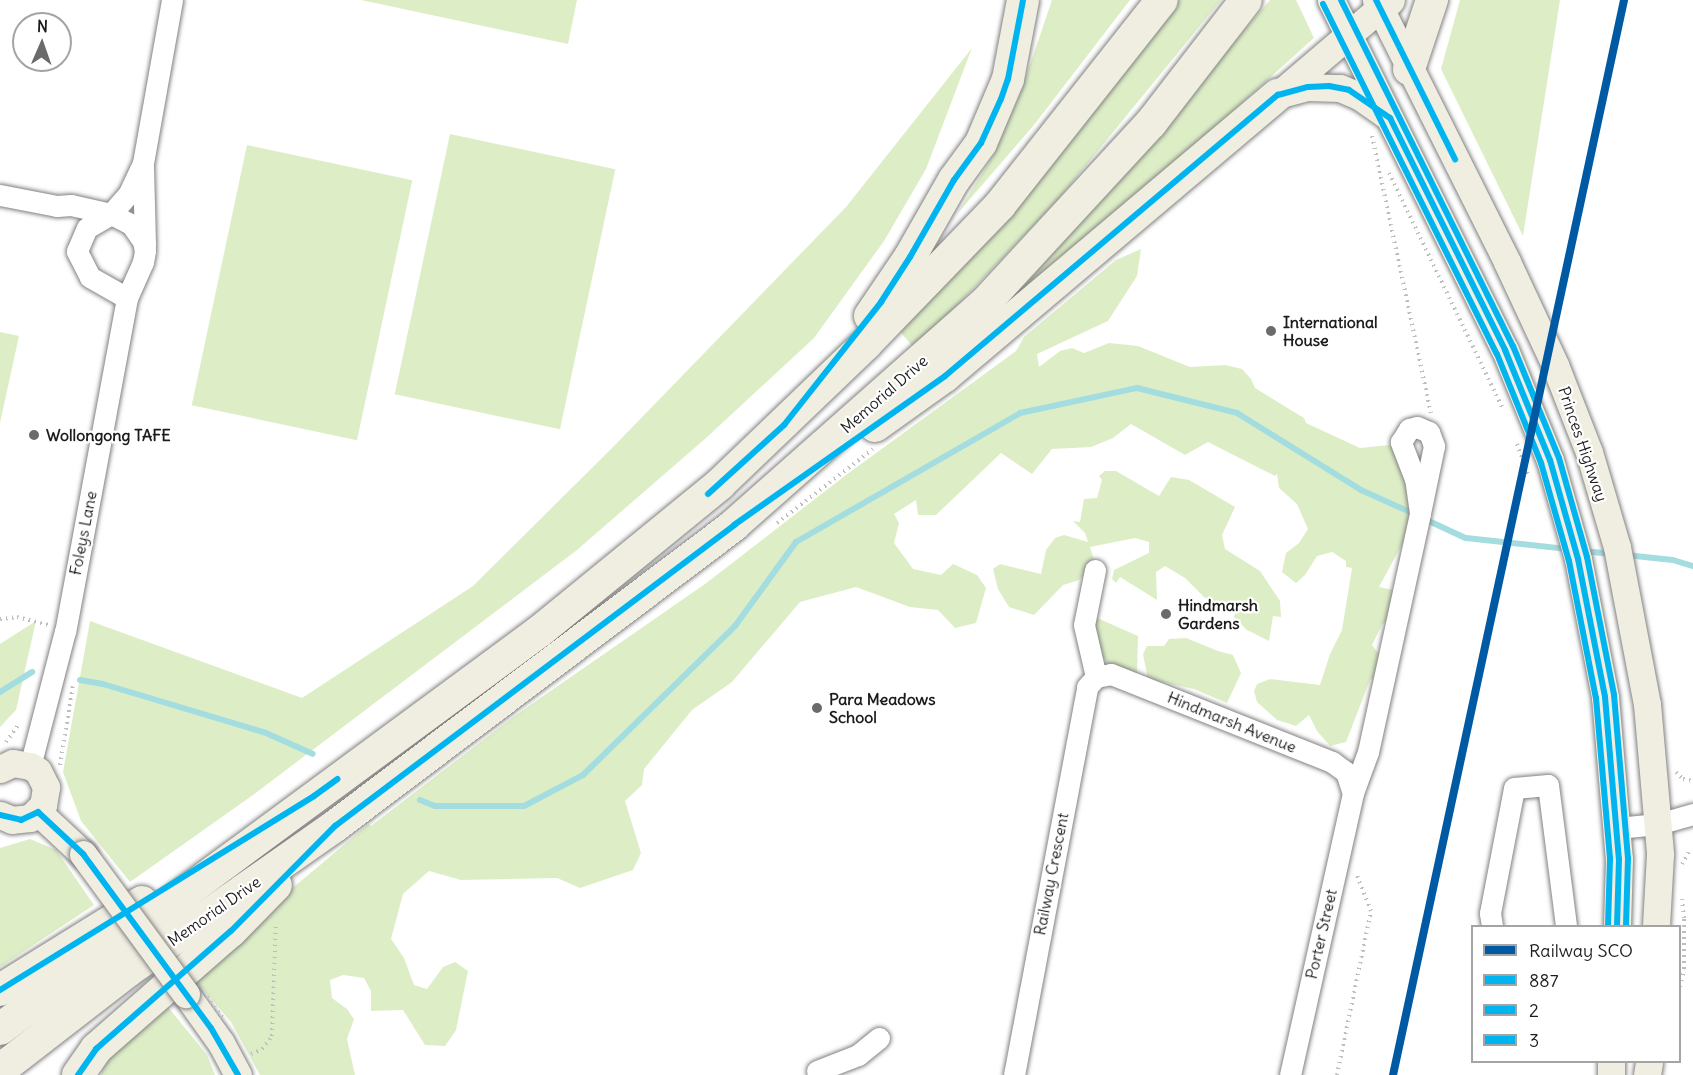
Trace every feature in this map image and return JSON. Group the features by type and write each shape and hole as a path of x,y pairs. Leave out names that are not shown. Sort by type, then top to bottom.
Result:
{"highway":[{"path":"954,180 987,76 1002,0"},
{"path":"784,425 881,302 939,210 954,180 981,142 1008,79 1023,0"},
{"name":"Memorial Drive","path":"0,1029 540,631 711,492 784,425 1000,205 1162,0"},
{"name":"Memorial Drive","path":"0,1070 128,971 335,826 734,525 984,304 1151,123 1246,0"},
{"path":"1409,69 1432,0"},
{"path":"734,525 945,376 1278,95"},
{"path":"0,990 314,796"},
{"path":"78,1075 96,1049 231,931 335,826"}],"main road":[{"path":"1330,0 1349,35 1377,128"},
{"path":"1278,95 1349,35 1382,3"},
{"name":"Princes Highway","path":"1382,3 1409,69 1507,262 1555,365 1589,452 1617,547 1647,704 1658,824 1656,925"},
{"path":"1278,95 1308,87 1340,88 1359,96 1505,350 1550,460 1578,558 1605,697 1617,828 1617,925"},
{"path":"0,769 13,763 30,766 38,771 46,788 43,805 38,812 21,820 12,820 0,815"},
{"path":"38,812 83,854 220,1043 243,1066"}],"street":[{"path":"57,206 73,224 77,251 90,278 127,298 143,262 145,251 143,163 172,0"},
{"path":"77,251 87,228 111,214 129,193 143,163"},
{"path":"0,195 57,206 71,205 111,214 131,224 143,241 145,251"},
{"name":"Foleys Lane","path":"30,766 65,631 127,298"},
{"path":"1420,513 1415,479 1401,442 1408,429 1417,427 1426,429"},
{"name":"Porter Street","path":"1290,1075 1353,793 1368,752 1420,513 1434,446 1432,437 1426,429"},
{"path":"1095,570 1084,625 1096,677"},
{"name":"Hindmarsh Avenue","path":"1096,677 1111,674 1332,762 1346,772 1353,793"},
{"name":"Railway Crescent","path":"1014,1075 1087,687 1096,677"},
{"path":"1492,925 1491,913 1514,788 1548,785 1566,925"},
{"path":"1617,828 1658,824 1693,814"},
{"path":"816,1071 858,1055 879,1038"}],"path":[{"path":"1377,128 1383,158"},
{"path":"1377,128 1430,399 1431,416 1426,429"},
{"path":"1388,169 1506,415"},
{"path":"1514,436 1530,478"},
{"path":"773,526 877,446"},
{"path":"0,619 17,617 51,626"},
{"path":"59,770 74,680"},
{"path":"0,752 20,723"},
{"path":"1683,779 1693,781"},
{"path":"1681,872 1689,852"},
{"path":"1337,1075 1371,911 1356,875 1358,864"},
{"path":"1681,892 1684,918 1684,969 1681,982"},
{"path":"243,1066 262,1049 272,1036 276,917"}],"green space":[{"path":"361,0 577,0 568,44"},
{"path":"1052,0 1130,0 1034,125 957,214 993,156 1020,94"},
{"path":"1177,0 1221,0 1056,202 915,349 897,328 1089,117"},
{"path":"1270,0 1296,0 1314,38 977,341"},
{"path":"1460,0 1560,0 1523,236 1441,69"},
{"path":"972,48 926,169 884,241 814,338 706,438 577,550 253,795 130,882 81,821 63,772 90,621 302,698 473,586 614,446 846,207"},
{"path":"450,134 615,169 560,429 395,394"},
{"path":"247,145 412,180 357,440 192,405"},
{"path":"1141,249 1137,276 1108,321 1037,354 1039,367 1060,351 1072,348 1084,353 1109,343 1138,346 1190,367 1225,365 1242,369 1255,388 1304,418 1306,423 1360,448 1389,445 1417,469 1406,537 1379,587 1394,590 1399,610 1382,625 1372,645 1387,665 1379,677 1370,680 1346,742 1330,746 1317,731 1309,715 1296,726 1277,720 1257,702 1254,691 1257,684 1270,679 1320,685 1330,654 1342,630 1352,568 1346,567 1346,561 1332,552 1317,556 1305,575 1296,583 1282,572 1286,553 1299,543 1308,529 1297,504 1279,488 1277,474 1275,476 1208,442 1185,455 1131,424 1113,438 1091,447 1052,449 1032,474 1001,453 936,515 918,515 916,500 894,514 899,523 894,543 913,569 941,575 953,564 977,575 986,588 976,623 955,628 938,610 910,607 856,587 800,602 732,682 692,710 644,769 642,785 625,801 641,853 633,870 580,888 557,878 461,880 429,871 403,894 391,939 404,958 414,985 427,989 443,967 455,962 468,971 456,1030 445,1046 425,1045 403,1010 371,1011 371,991 364,978 343,975 330,980 332,998 347,1009 354,1019 347,1039 355,1075 260,1075 231,1022 190,974 369,824 371,826 516,715 705,584 846,475 1016,351 1024,337 1116,260"},
{"path":"0,332 19,336 0,423"},
{"path":"1105,471 1116,471 1159,496 1171,477 1189,480 1235,507 1222,535 1225,549 1260,571 1280,601 1281,617 1273,616 1269,641 1247,630 1234,617 1235,613 1204,597 1185,578 1165,566 1156,572 1157,600 1120,577 1116,583 1112,579 1114,570 1149,553 1149,542 1135,538 1090,547 1095,563 1079,580 1063,585 1034,615 1009,607 998,589 993,569 1000,564 1041,574 1046,550 1055,538 1064,535 1088,542 1085,533 1073,521 1080,522 1084,499 1097,498 1102,480 1099,476"},
{"path":"1097,618 1138,636 1137,675 1111,674 1106,661 1090,642 1092,624"},
{"path":"36,621 16,710 0,727 0,644"},
{"path":"1186,638 1233,655 1241,673 1227,703 1194,689 1148,679 1143,654 1147,646 1164,646 1169,639"},
{"path":"30,839 56,850 94,905 0,967 0,848"},
{"path":"159,996 207,1055 215,1075 101,1075 111,1044"}],"waterway":[{"path":"420,800 435,806 524,806 583,775 735,626 796,542 1020,413 1137,388 1237,413 1361,490 1410,512"},
{"path":"1431,522 1466,538 1568,549"},
{"path":"1584,551 1612,554"},
{"path":"1626,555 1673,560 1693,566"},
{"path":"0,692 32,672"},
{"path":"80,680 103,684 266,733 313,754"}],"rail line":[{"name":"SCO","path":"1393,1075 1624,0"}],"transit line":[{"name":"887","path":"708,494 784,425 881,302 910,257 954,180 981,143 1001,99 1008,79 1023,0"},
{"name":"3","path":"1341,0 1513,346 1559,458 1587,557 1614,695 1628,858 1626,925"},
{"name":"887","path":"1376,0 1455,159"},
{"name":"2","path":"1323,4 1497,354 1541,463 1569,561 1596,698 1610,859 1608,925"},
{"name":"887","path":"78,1075 96,1049 231,931 335,826 734,525 945,376 1278,95 1308,87 1329,86 1349,90 1390,118 1505,350 1550,460 1578,559 1605,697 1619,859 1617,925"},
{"name":"887","path":"0,990 314,796 337,779"},
{"name":"887","path":"0,815 21,820 38,812 83,854 211,1028 238,1075"}],"place":[{"name":"International House","path":"1271,331"},
{"name":"Wollongong TAFE","path":"34,435"},
{"name":"Hindmarsh Gardens","path":"1166,614"},
{"name":"Para Meadows School","path":"817,708"}]}
